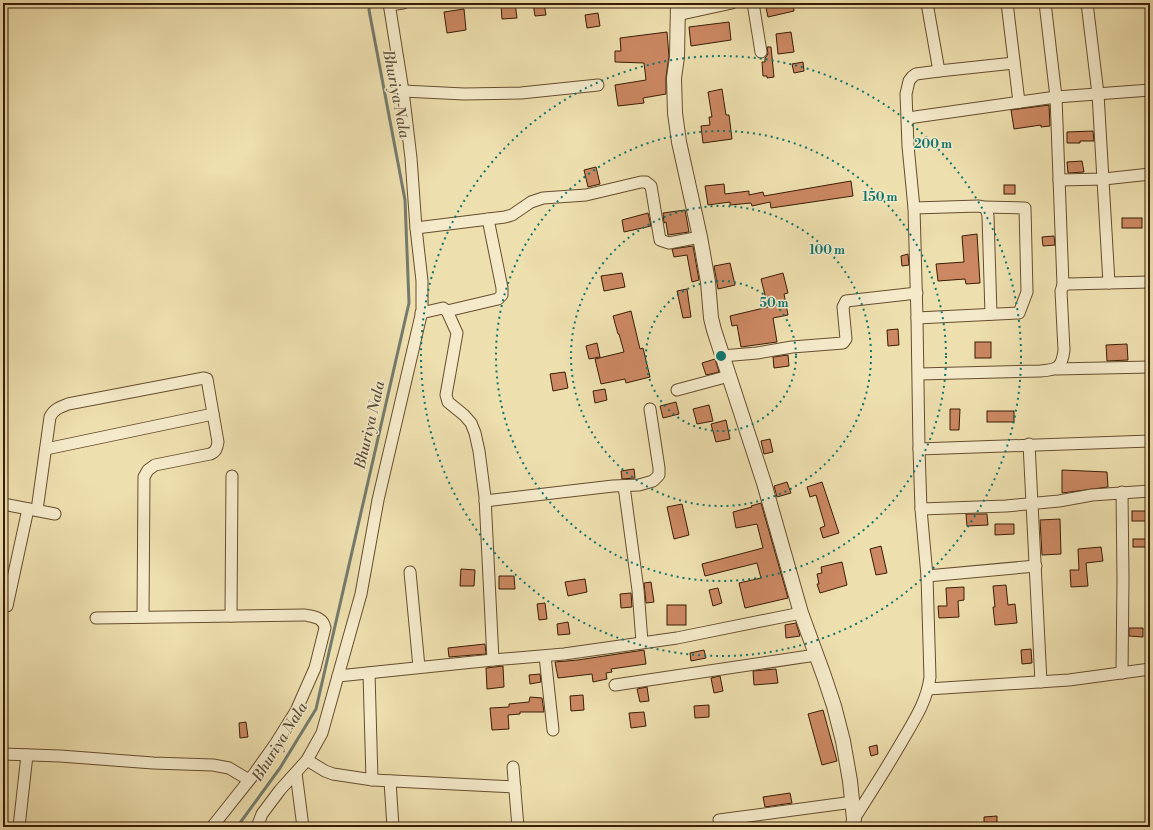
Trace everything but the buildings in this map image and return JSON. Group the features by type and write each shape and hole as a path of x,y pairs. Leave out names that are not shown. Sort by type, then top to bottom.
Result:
{"street":[{"path":"258,827 262,814 280,790 307,760 322,733 361,594 378,500 422,313 422,281 416,228 411,158 403,91 389,4 403,3"},
{"path":"732,3 677,9 677,57 674,85 675,113 679,142 700,238 708,282 711,318 764,483 801,613 834,706 843,741 850,781 854,823"},
{"path":"753,3 761,52"},
{"path":"927,3 939,71"},
{"path":"1007,3 1019,102"},
{"path":"919,374 1050,371 1061,364 1063,359 1064,350 1061,291 1063,285 1056,97 1045,3"},
{"path":"1087,3 1098,94 1109,283"},
{"path":"854,823 921,708 928,689 931,668 921,509 914,208 906,94 909,81 916,74 1014,63"},
{"path":"403,91 464,94 521,93 598,85"},
{"path":"908,118 1056,97 1150,90"},
{"path":"1059,180 1104,179 1150,174"},
{"path":"416,228 512,215 531,202 543,198 586,195 646,182 651,186 660,240 669,243 700,238"},
{"path":"914,208 979,206 1025,208 1027,292 1019,313 917,318"},
{"path":"984,207 988,216 992,314"},
{"path":"422,313 442,308 448,311 498,299 502,295 488,219"},
{"path":"1063,285 1150,282"},
{"path":"722,356 757,353 792,347 843,343 846,339 843,307 846,301 917,293"},
{"path":"448,311 456,333 446,398 448,402 468,420 475,433 479,451 485,501 493,660"},
{"path":"1056,368 1150,366"},
{"path":"677,390 729,376"},
{"path":"7,606 46,449 50,417 55,410 60,406 68,404 204,378 207,379 218,442 215,451 210,454 155,465 148,470 144,477 144,617"},
{"path":"485,501 639,485 653,481 659,475 650,409"},
{"path":"46,449 213,414"},
{"path":"919,449 1150,441"},
{"path":"1029,444 1041,682"},
{"path":"231,616 232,476"},
{"path":"624,486 638,590 642,642"},
{"path":"921,509 1006,506 1122,492 1150,492"},
{"path":"1122,492 1122,673"},
{"path":"3,504 55,514"},
{"path":"926,576 1036,566"},
{"path":"410,572 419,667"},
{"path":"338,676 545,656 677,638 801,613"},
{"path":"96,618 305,615 321,620 324,623 325,628 315,668 296,711 276,743 212,827"},
{"path":"615,685 816,655"},
{"path":"545,656 553,730"},
{"path":"928,689 1069,680 1150,669"},
{"path":"370,673 372,780"},
{"path":"3,754 213,765 229,768 249,780"},
{"path":"19,827 27,755"},
{"path":"307,760 333,774 372,780 515,787"},
{"path":"513,767 518,827"},
{"path":"296,773 303,827"},
{"path":"390,781 394,827"},
{"path":"718,820 853,802"}],"waterway":[{"name":"Bhuriya Nala","path":"237,827 280,768 316,709 409,303 405,200 369,10 370,3"}]}
